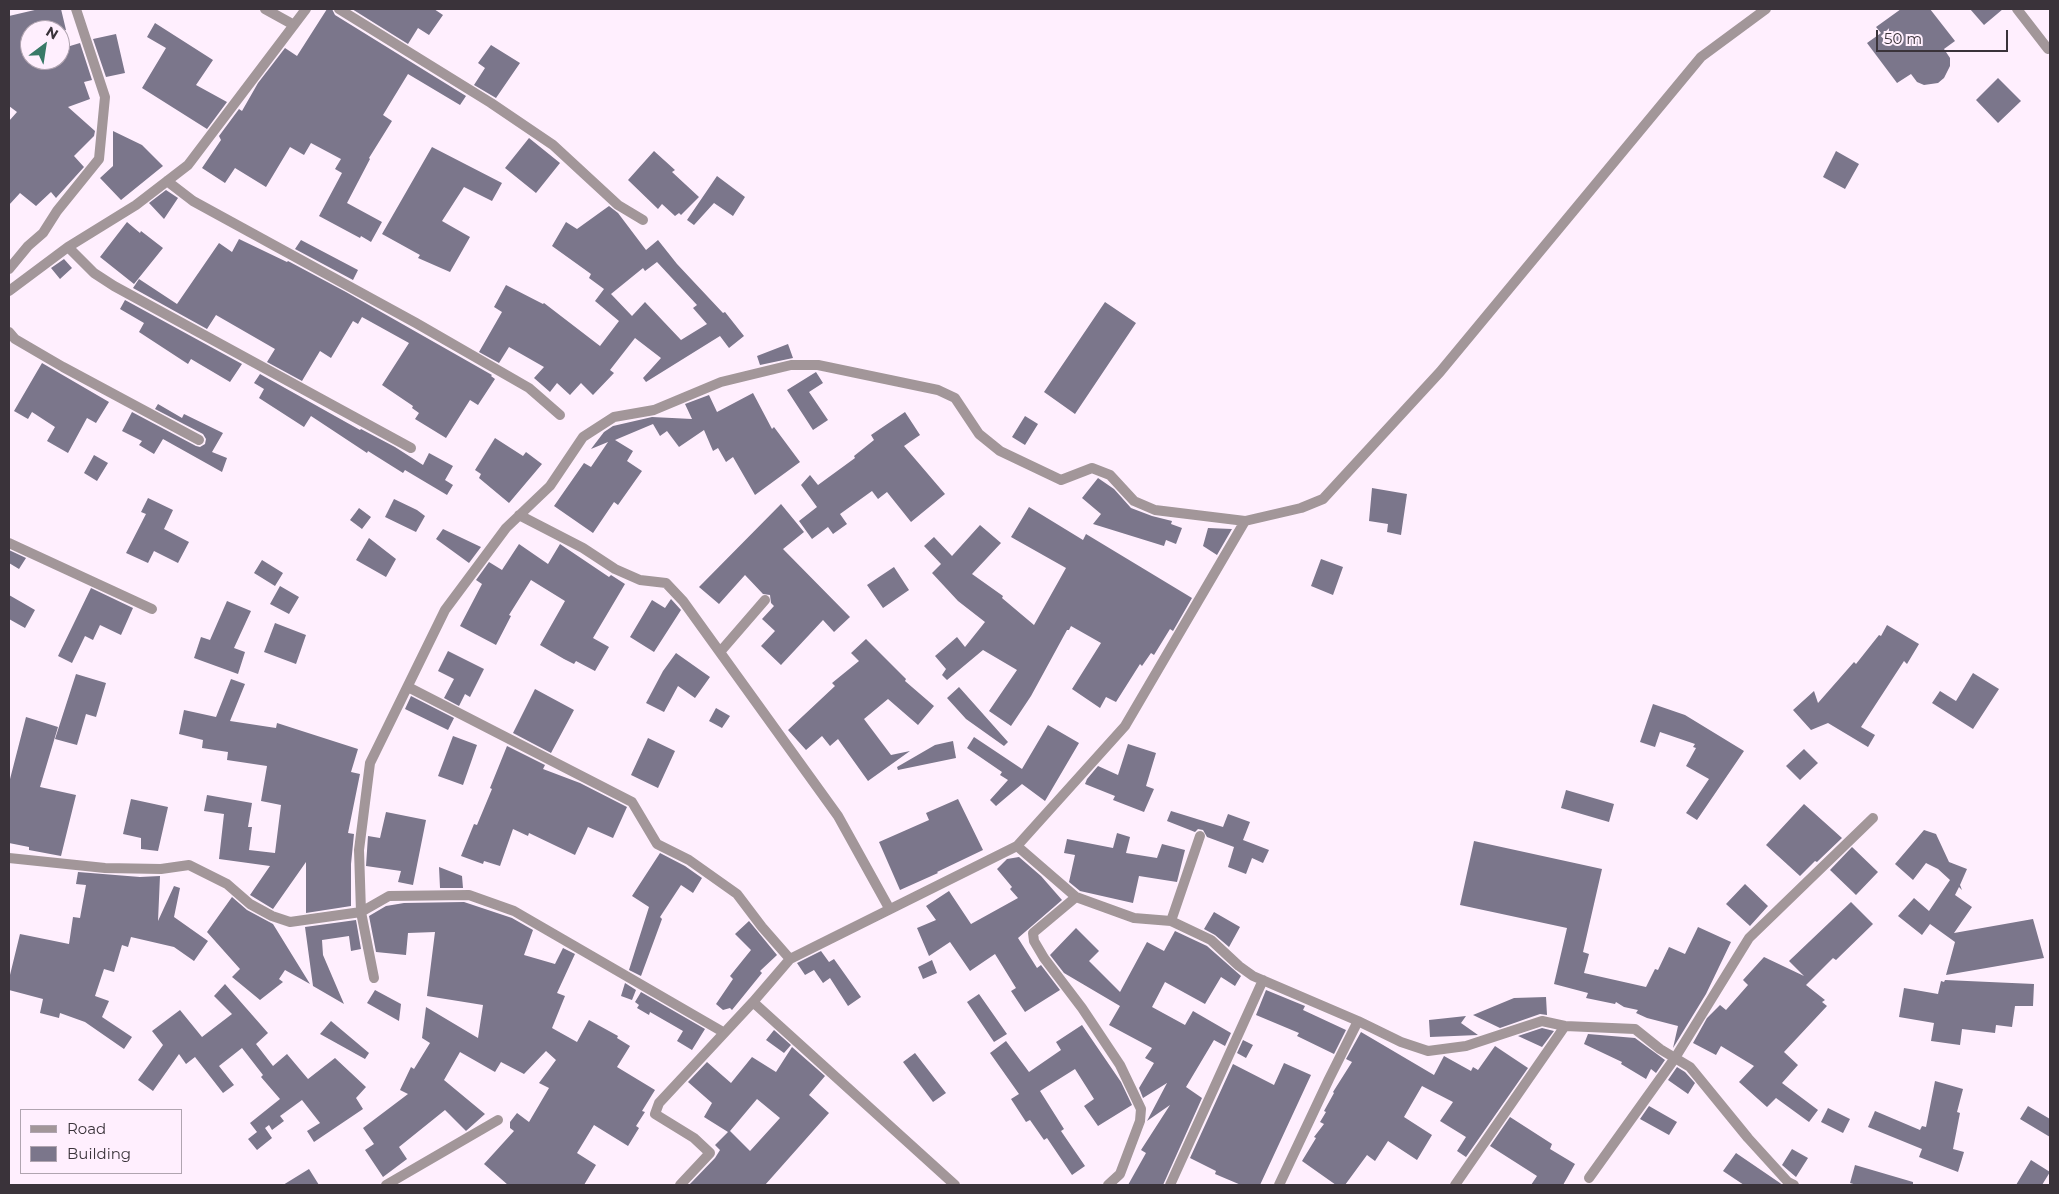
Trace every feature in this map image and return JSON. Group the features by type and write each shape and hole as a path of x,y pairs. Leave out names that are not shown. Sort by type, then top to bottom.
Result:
{"street":[{"path":"9,269 28,246 43,233 58,210 99,159 105,96 76,9"},
{"path":"265,9 294,25"},
{"path":"9,291 68,247 127,210 188,165 306,9"},
{"path":"339,9 491,103 553,145 618,205 643,220"},
{"path":"374,978 361,912 359,850 370,763 445,610 506,528 550,486 583,438 614,417 654,410 721,382 791,365 818,364 938,390 955,398 978,434 1000,451 1062,480 1092,468 1110,475 1134,501 1155,510 1245,521 1301,508 1323,499 1440,372 1701,57 1766,9"},
{"path":"2017,9 2048,48"},
{"path":"167,181 194,201 416,323 529,388 560,415"},
{"path":"68,247 94,273 114,286 411,448"},
{"path":"9,348 12,336 63,368 199,440"},
{"path":"520,515 583,548 615,569 640,580 666,583 683,601 838,816 889,908"},
{"path":"680,1185 710,1153 694,1138 655,1114 659,1102 753,1002 790,959 889,908 1017,846 1125,726 1245,521"},
{"path":"9,543 152,609"},
{"path":"720,652 765,600"},
{"path":"408,687 632,802 657,844 689,860 737,894 790,959"},
{"path":"1589,1178 1675,1058 1748,938 1873,818"},
{"path":"1171,921 1200,836"},
{"path":"1017,846 1076,897 1134,918 1171,921 1211,940 1239,966 1264,980 1401,1042 1428,1051 1466,1046 1542,1021 1565,1026 1635,1029 1660,1049 1690,1067 1748,1138 1790,1184"},
{"path":"9,858 105,868 161,869 188,865 227,884 250,904 272,916 290,922 361,912 389,896 469,895 514,911 723,1032"},
{"path":"1076,897 1033,933 1034,941 1120,1065 1141,1109 1140,1121 1120,1174 1108,1185"},
{"path":"1170,1185 1264,980"},
{"path":"753,1002 955,1185"},
{"path":"1279,1185 1358,1021"},
{"path":"1455,1185 1565,1026"},
{"path":"386,1185 498,1120"}],"building":[{"path":"39,9 61,9 64,20 20,20 20,70 70,70 70,46 80,43 92,80 84,82 90,99 68,107 95,131 94,136 74,156 84,167 56,198 51,192 36,206 20,193 9,205 9,121 17,112 9,106 9,16"},
{"path":"327,9 332,9 335,15 466,96 460,105 408,74 383,115 392,121 369,158 347,203 382,222 371,242 319,216 342,173 335,169 341,159 311,143 304,155 290,147 266,187 235,168 225,183 202,168 221,140 219,136 239,109 242,111 258,83 285,48 297,56"},
{"path":"352,9 434,9 443,15 429,35 418,28 408,44"},
{"path":"1901,9 1930,9 1955,41 1944,49 1950,58 1950,66 1944,78 1938,83 1924,85 1917,82 1911,74 1897,83 1867,43 1881,33 1876,27"},
{"path":"1970,9 2003,9 1984,25"},
{"path":"155,23 213,60 196,85 227,102 207,129 142,88 166,48 147,37"},
{"path":"116,34 125,73 106,77 93,39"},
{"path":"491,45 520,63 496,98 474,85 485,68 478,63"},
{"path":"1998,78 2021,101 1998,123 1976,100"},
{"path":"113,131 142,145 163,166 121,200 100,178 113,166"},
{"path":"529,138 560,163 536,193 505,168"},
{"path":"432,147 502,183 492,201 464,187 442,221 470,237 450,272 418,258 420,255 382,234"},
{"path":"654,151 675,170 672,172 699,197 681,215 679,213 675,216 662,204 658,209 628,180"},
{"path":"1836,151 1859,164 1845,189 1823,177"},
{"path":"717,176 745,197 733,216 714,203 694,225 687,220"},
{"path":"166,190 178,198 164,219 149,203"},
{"path":"609,206 618,213 646,250 658,240 677,264 723,313 725,312 744,336 729,348 720,336 646,382 643,378 661,358 635,338 610,370 614,373 593,395 581,383 570,395 557,383 550,392 534,378 544,367 509,347 499,363 479,352 502,312 494,307 506,285 544,303 600,346 619,321 595,301 604,289 589,278 591,274 552,246 566,222 577,229","holes":["657,262 697,305 693,308 707,324 681,340 645,302 632,316 611,294 643,268 645,271"]},
{"path":"127,222 163,248 134,284 100,257"},
{"path":"239,239 288,261 346,292 492,375 495,379 478,405 470,400 446,438 415,419 419,413 412,408 413,406 382,385 409,343 362,317 358,324 353,321 331,358 320,351 302,381 267,362 275,349 216,315 207,329 133,288 139,279 177,304 219,243 232,252"},
{"path":"301,240 358,270 353,280 295,249"},
{"path":"64,259 72,268 60,279 51,268"},
{"path":"125,300 242,364 230,382 191,359 188,364 139,332 144,323 120,309"},
{"path":"1105,302 1136,323 1075,414 1044,392"},
{"path":"788,344 793,358 760,365 757,356"},
{"path":"42,363 109,402 96,423 87,418 68,453 47,441 55,427 32,412 28,419 14,411"},
{"path":"816,372 823,383 809,392 828,420 813,430 787,390"},
{"path":"260,374 360,430 395,447 423,465 429,453 453,466 445,480 453,485 447,495 405,470 403,473 368,451 367,453 311,416 304,427 259,398 264,389 254,383"},
{"path":"753,393 772,429 774,427 800,462 755,495 733,457 726,462 718,448 713,451 704,430 679,447 667,431 660,436 653,424 615,440 633,451 627,461 642,471 618,505 614,502 593,533 554,506 584,463 591,467 608,442 591,449 604,432 613,426 652,417 692,419 685,404 709,395 717,412"},
{"path":"158,404 182,418 184,414 223,433 212,452 227,458 222,472 163,439 154,454 139,445 142,441 122,431 132,412 196,446 200,447 205,444 206,439 203,434 155,409"},
{"path":"905,412 920,435 904,446 945,494 911,522 887,492 878,499 872,491 840,514 847,524 833,534 828,527 812,539 799,521 817,507 801,485 810,475 818,485 855,458 854,456 874,440 871,435"},
{"path":"1025,416 1038,424 1025,445 1012,437"},
{"path":"495,438 523,456 526,452 542,464 509,503 479,478 481,474 475,470"},
{"path":"94,455 108,463 97,481 84,473"},
{"path":"1098,478 1114,489 1131,508 1172,521 1171,524 1182,528 1176,544 1166,540 1164,546 1093,524 1101,514 1082,498"},
{"path":"1372,488 1407,494 1401,535 1387,532 1388,524 1369,521"},
{"path":"148,498 173,510 164,529 189,542 178,563 154,551 148,563 126,553 146,514 141,512"},
{"path":"394,499 425,516 416,532 385,517"},
{"path":"781,504 804,532 783,549 850,617 834,632 823,620 781,665 761,646 775,631 762,619 774,606 771,603 770,595 763,594 745,575 719,604 699,587"},
{"path":"1029,507 1083,540 1086,534 1192,598 1173,631 1170,629 1154,655 1151,653 1142,666 1140,664 1116,702 1106,697 1100,708 1072,689 1101,643 1071,626 1031,696 1011,726 989,711 1017,670 983,650 947,680 942,675 946,669 935,656 957,637 965,647 985,622 958,601 932,573 941,564 924,546 934,537 952,556 980,525 1001,543 972,574 1003,596 1002,598 1034,625 1066,568 1011,537"},
{"path":"359,508 371,517 362,529 350,520"},
{"path":"1208,528 1232,529 1217,555 1203,546"},
{"path":"443,529 481,547 469,563 436,539"},
{"path":"369,538 396,559 386,577 356,560"},
{"path":"519,544 548,564 560,544 609,577 611,575 625,584 593,638 609,647 595,671 576,661 574,664 540,645 565,601 531,580 509,615 511,616 496,645 460,626 482,584 476,580 489,562 502,570"},
{"path":"9,550 26,558 19,569 9,563"},
{"path":"1321,559 1343,567 1333,595 1311,586"},
{"path":"262,560 283,573 275,586 254,573"},
{"path":"894,567 909,590 883,608 867,585"},
{"path":"280,586 299,597 289,614 270,604"},
{"path":"91,588 133,608 121,635 100,625 93,640 85,636 72,663 58,656"},
{"path":"9,595 35,610 25,628 9,619"},
{"path":"671,599 681,610 654,652 630,637 652,600 665,608"},
{"path":"227,601 251,611 234,648 245,652 238,674 194,658 201,637 210,640"},
{"path":"275,623 306,635 296,664 264,652"},
{"path":"1887,625 1919,644 1907,664 1904,661 1861,727 1875,735 1868,747 1828,723 1811,730 1793,710 1814,691 1818,703 1854,662 1856,664 1879,635 1881,636"},
{"path":"866,639 906,679 905,681 934,706 918,725 888,699 864,719 891,755 910,751 868,781 838,739 830,746 822,736 806,750 788,730 835,686 832,683 859,661 851,653"},
{"path":"448,651 484,669 470,697 465,694 459,706 444,698 454,679 438,671"},
{"path":"676,653 710,677 695,698 678,686 664,712 646,703 663,671"},
{"path":"1973,673 1999,689 1973,729 1932,703 1940,691 1956,701"},
{"path":"76,674 106,683 96,717 86,714 77,745 55,739"},
{"path":"231,679 245,684 230,721 276,728 277,723 358,749 351,772 360,774 348,833 354,834 351,864 351,906 306,913 306,862 273,909 250,895 270,866 219,859 224,814 204,811 207,795 252,803 248,827 252,827 249,850 275,853 281,805 261,801 267,766 227,760 228,752 202,748 203,740 179,734 184,710 216,717"},
{"path":"959,687 1008,742 1004,746 966,719 947,698"},
{"path":"535,689 574,710 551,753 513,733"},
{"path":"411,696 454,718 448,730 405,709"},
{"path":"1653,704 1685,715 1744,751 1697,820 1686,813 1709,779 1686,766 1696,748 1693,747 1695,744 1660,732 1655,747 1640,742"},
{"path":"716,708 730,716 722,728 709,721"},
{"path":"26,717 58,727 40,787 76,795 61,856 29,850 29,847 9,843 9,783"},
{"path":"1048,725 1079,743 1045,801 1022,784 996,806 990,800 1008,780 1000,775 1002,772 967,748 974,737 1022,769"},
{"path":"453,736 477,745 463,785 438,776"},
{"path":"648,738 675,751 658,788 631,775"},
{"path":"953,741 956,758 898,770 897,767 935,745"},
{"path":"1128,744 1156,753 1146,786 1154,789 1144,812 1113,800 1115,796 1085,784 1098,766 1118,775"},
{"path":"507,746 545,765 543,769 580,783 627,807 613,838 588,827 575,855 529,833 528,836 513,829 500,866 484,861 483,864 461,856 474,824 477,825"},
{"path":"1804,749 1818,763 1800,780 1786,766"},
{"path":"1566,790 1614,804 1609,822 1561,808"},
{"path":"131,799 168,807 158,851 141,849 141,838 123,834"},
{"path":"958,799 983,850 900,890 879,842 929,820 926,813"},
{"path":"1804,804 1842,838 1800,876 1766,845"},
{"path":"1171,811 1223,827 1228,814 1250,822 1243,840 1269,850 1263,863 1252,858 1246,874 1228,867 1234,847 1207,837 1203,830 1198,829 1195,832 1167,821"},
{"path":"386,812 426,820 413,885 398,882 401,871 366,866 368,836 380,838"},
{"path":"1924,830 1936,834 1949,862 1967,869 1960,885 1962,890 1959,887 1955,895 1972,907 1954,933 2033,919 2044,958 1946,975 1955,942 1930,924 1922,935 1898,916 1914,898 1929,911 1950,880 1938,869 1926,863 1913,880 1895,864"},
{"path":"1117,833 1130,837 1126,853 1157,858 1162,844 1185,850 1177,882 1139,876 1133,903 1080,891 1069,882 1075,855 1064,853 1067,839 1113,848"},
{"path":"1474,841 1602,869 1583,952 1589,954 1584,973 1646,987 1655,969 1658,970 1669,947 1685,954 1698,927 1731,942 1706,994 1673,1048 1678,1026 1647,1018 1636,1013 1638,1010 1624,1007 1616,1002 1615,1004 1586,998 1588,993 1554,984 1567,928 1460,905"},
{"path":"1852,847 1878,872 1856,895 1830,870"},
{"path":"660,853 685,866 702,878 693,893 681,885 660,917 662,919 641,976 629,970 649,907 632,896"},
{"path":"1019,857 1041,876 1062,900 1018,938 1037,968 1041,965 1060,990 1025,1012 1011,991 1016,988 995,954 970,971 950,942 929,956 917,928 936,920 926,906 949,891 971,924 1018,898 1010,889 1012,887 997,869 1007,859"},
{"path":"439,867 462,876 463,888 440,888"},
{"path":"78,872 140,877 160,876 158,921 174,886 180,888 174,917 208,941 194,961 174,947 131,937 128,947 122,945 114,972 104,969 95,996 109,1001 102,1017 132,1037 124,1049 85,1022 60,1013 59,1018 40,1013 43,999 9,990 9,979 20,934 69,944 73,917 80,918 86,885 76,884"},
{"path":"1745,884 1768,906 1750,926 1726,904"},
{"path":"232,897 247,910 273,924 310,984 285,970 279,979 283,982 260,1000 232,977 240,969 207,932"},
{"path":"464,902 512,918 533,930 524,955 555,964 563,948 575,954 557,993 565,996 552,1028 577,1042 589,1020 618,1036 617,1038 630,1046 617,1067 655,1090 642,1111 645,1112 636,1126 639,1128 628,1146 594,1125 577,1153 596,1165 584,1185 508,1185 484,1164 514,1131 510,1128 510,1122 517,1113 529,1122 549,1088 539,1083 556,1060 546,1051 524,1074 501,1062 495,1072 460,1052 444,1080 485,1114 466,1131 445,1110 399,1147 407,1159 383,1177 365,1150 374,1144 363,1128 408,1094 400,1090 411,1067 414,1069 430,1043 422,1038 426,1007 478,1038 483,1005 427,996 435,932 408,933 406,955 376,952 369,916 386,906 404,903"},
{"path":"1851,902 1873,924 1836,960 1833,958 1806,985 1825,1000 1822,1002 1827,1006 1784,1052 1798,1065 1782,1083 1818,1110 1809,1122 1776,1098 1767,1107 1739,1082 1754,1066 1721,1046 1716,1055 1693,1043 1707,1018 1720,1005 1726,1010 1748,985 1743,980 1764,957 1804,976 1789,961"},
{"path":"1214,912 1240,927 1229,947 1215,935 1204,929"},
{"path":"356,920 361,949 351,951 349,936 322,940 323,955 344,1004 313,986 305,927"},
{"path":"749,921 777,955 760,971 762,973 732,1010 730,1008 723,1010 716,1004 733,979 730,976 751,950 735,934"},
{"path":"1076,928 1099,951 1089,961 1120,992 1147,942 1164,951 1175,931 1207,946 1241,976 1235,986 1221,977 1205,1004 1165,982 1152,1007 1185,1025 1193,1011 1231,1033 1225,1046 1214,1040 1186,1087 1202,1098 1163,1185 1128,1185 1146,1153 1141,1150 1170,1105 1147,1121 1167,1083 1143,1098 1139,1088 1154,1063 1145,1058 1152,1048 1109,1025 1120,1006 1064,973 1050,955"},
{"path":"821,951 829,962 834,959 861,997 848,1006 830,978 823,983 814,970 805,975 797,963"},
{"path":"932,960 937,973 923,979 918,967"},
{"path":"1945,980 2034,984 2033,1006 2015,1006 2012,1027 1996,1025 1995,1033 1962,1029 1960,1045 1931,1041 1934,1023 1899,1017 1904,988 1938,994 1941,981 1944,982"},
{"path":"625,983 636,990 632,1000 621,996"},
{"path":"225,984 268,1033 256,1044 273,1066 287,1054 308,1079 335,1058 366,1087 356,1098 363,1109 314,1142 307,1131 320,1123 302,1100 280,1116 284,1121 272,1130 269,1125 265,1128 272,1138 257,1150 248,1139 257,1132 250,1123 280,1099 261,1077 263,1075 242,1048 219,1066 234,1085 223,1093 195,1057 186,1064 179,1054 153,1091 138,1080 163,1045 152,1031 180,1010 202,1037 232,1014 214,996"},
{"path":"375,990 401,1004 399,1021 367,1003"},
{"path":"1266,990 1305,1006 1303,1010 1346,1030 1334,1054 1297,1036 1299,1033 1256,1015"},
{"path":"641,992 705,1029 692,1050 677,1041 683,1031 650,1012 649,1015 637,1008 639,1005 635,1002"},
{"path":"979,994 1007,1034 994,1042 967,1002"},
{"path":"1546,997 1547,1015 1540,1014 1500,1028 1473,1015 1514,998"},
{"path":"1466,1016 1461,1023 1478,1035 1430,1037 1429,1020"},
{"path":"331,1021 369,1053 365,1059 320,1034"},
{"path":"1082,1025 1121,1082 1132,1105 1098,1126 1084,1106 1094,1099 1075,1069 1040,1091 1064,1129 1061,1131 1085,1166 1072,1175 1047,1138 1044,1140 1030,1120 1026,1122 1011,1099 1019,1094 990,1053 1006,1041 1029,1072 1061,1050 1056,1042"},
{"path":"1542,1028 1554,1031 1542,1047 1518,1036"},
{"path":"774,1030 791,1045 784,1053 766,1040"},
{"path":"1361,1032 1434,1075 1444,1056 1471,1071 1473,1067 1478,1070 1495,1046 1528,1068 1466,1157 1457,1151 1466,1137 1440,1121 1453,1102 1422,1086 1404,1117 1432,1135 1417,1160 1388,1141 1375,1161 1367,1155 1345,1185 1336,1185 1302,1161 1316,1138 1314,1137 1324,1124 1320,1122 1326,1112 1324,1111 1333,1092 1352,1062 1346,1059"},
{"path":"1588,1034 1635,1038 1665,1060 1656,1073 1651,1069 1646,1079 1621,1064 1622,1062 1584,1044"},
{"path":"1243,1040 1253,1045 1246,1058 1237,1053"},
{"path":"792,1047 825,1076 809,1095 829,1113 765,1185 689,1185 715,1158 720,1150 715,1145 728,1132 704,1117 712,1103 688,1082 707,1062 731,1083 752,1057 776,1072","holes":["757,1099 780,1118 750,1151 730,1131"]},
{"path":"915,1053 946,1093 933,1102 903,1062"},
{"path":"1284,1063 1311,1075 1260,1185 1241,1185 1215,1174 1216,1171 1190,1158 1233,1064 1274,1085"},
{"path":"1677,1067 1685,1072 1695,1083 1688,1094 1668,1080"},
{"path":"1935,1081 1963,1089 1957,1112 1960,1113 1953,1149 1964,1152 1958,1172 1919,1157 1922,1149 1868,1127 1875,1111 1920,1130 1922,1126 1926,1127"},
{"path":"1649,1106 1677,1122 1669,1135 1640,1119"},
{"path":"2028,1106 2050,1119 2050,1137 2020,1119"},
{"path":"1828,1108 1850,1119 1843,1133 1821,1122"},
{"path":"1510,1117 1552,1144 1550,1149 1575,1164 1563,1185 1531,1185 1537,1176 1490,1146"},
{"path":"1792,1149 1808,1158 1796,1177 1782,1165"},
{"path":"1736,1153 1782,1185 1744,1185 1723,1171"},
{"path":"2031,1160 2050,1172 2042,1185 2016,1185"},
{"path":"1855,1165 1913,1182 1913,1185 1857,1185 1850,1183"},
{"path":"309,1169 319,1185 283,1185"}]}
